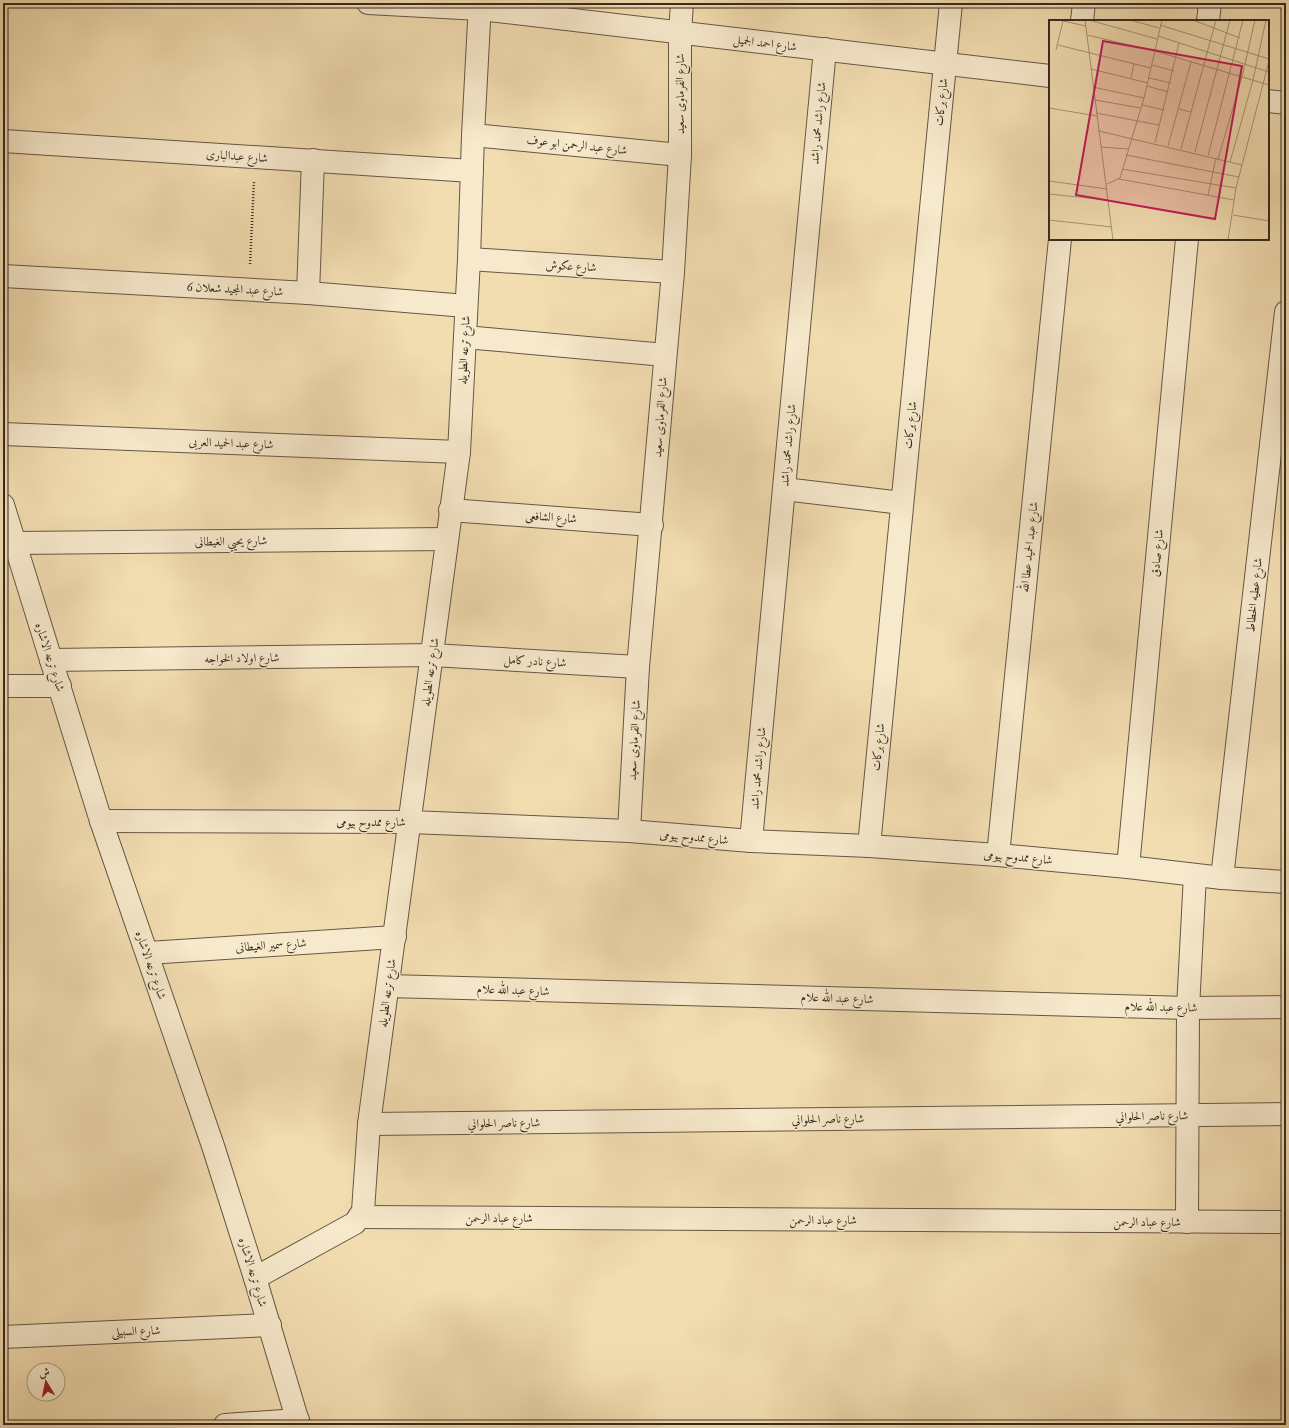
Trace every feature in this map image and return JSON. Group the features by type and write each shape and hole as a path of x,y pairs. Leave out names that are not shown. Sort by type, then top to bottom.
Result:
{"street":[{"name":"شارع احمد الجميل","path":"368,3 480,6 680,33 1049,76"},
{"name":"شارع الفرماوى سعيد","path":"629,831 638,667 652,524 673,272 680,155 680,33 682,3"},
{"name":"شارع بركات","path":"869,846 951,3"},
{"path":"1082,20 1084,3"},
{"path":"1208,20 1210,3"},
{"name":"شارع ترعه الطويله","path":"361,1217 364,1204 369,1124 395,937 458,452 469,259 473,135 480,6"},
{"name":"شارع راشد محمد راشد","path":"751,841 825,50"},
{"path":"1269,101 1286,103"},
{"name":"شارع عبد الرحمن ابو عوف","path":"473,135 680,155"},
{"name":"شارع عبدالبارى","path":"3,141 472,171"},
{"path":"308,293 313,160"},
{"name":"شارع عبد الحميد عطا الله","path":"998,855 1060,240"},
{"name":"شارع صادق","path":"1128,867 1187,240"},
{"name":"شارع عكوش","path":"469,259 673,272"},
{"name":"شارع عبد المجيد شعلان 6","path":"3,276 308,293 466,306"},
{"name":"شارع عطيه الخطاط","path":"1222,878 1286,312"},
{"path":"465,338 665,355"},
{"name":"شارع عبد الحميد العربى","path":"3,434 458,452"},
{"path":"784,489 902,502"},
{"name":"شارع ترعه الاشاره","path":"3,505 101,821 148,953 256,1278 298,1422"},
{"name":"شارع الشافعى","path":"450,510 652,524"},
{"name":"شارع يحيي الغيطانى","path":"15,543 447,539"},
{"name":"شارع نادر كامل","path":"432,655 638,667"},
{"name":"شارع اولاد الخواجه","path":"51,660 432,655"},
{"path":"3,686 60,686"},
{"name":"شارع ممدوح بيومى","path":"101,821 410,822 629,831 751,841 869,846 998,855 1128,867 1195,876 1286,882"},
{"path":"1187,1222 1188,1008 1195,876"},
{"name":"شارع سمير الغيطانى","path":"148,953 395,937"},
{"name":"شارع عبد الله علام","path":"388,986 1188,1008 1286,1007"},
{"name":"شارع ناصر الحلواني","path":"369,1124 1286,1114"},
{"path":"256,1278 355,1223 361,1217"},
{"name":"شارع عباد الرحمن","path":"361,1217 1286,1222"},
{"name":"شارع السبيلى","path":"3,1337 270,1325"},
{"path":"226,1425 298,1422"}],"path":[{"path":"250,290 255,157"}]}
